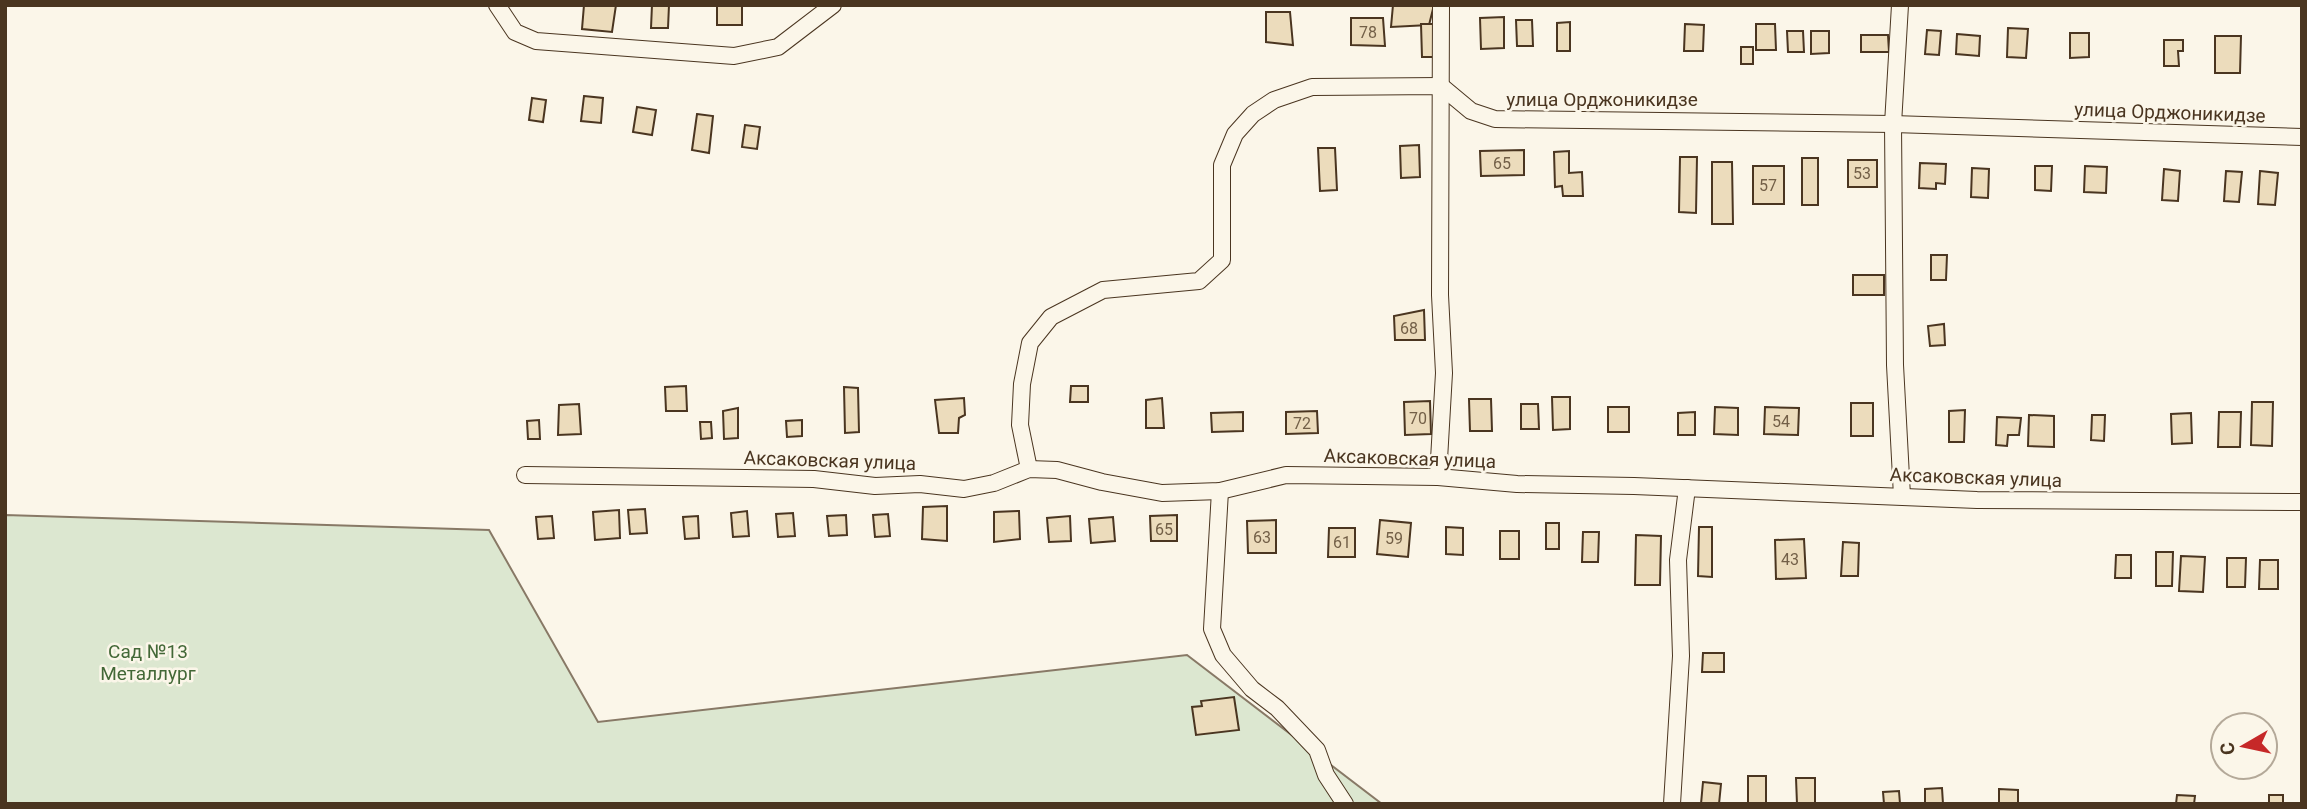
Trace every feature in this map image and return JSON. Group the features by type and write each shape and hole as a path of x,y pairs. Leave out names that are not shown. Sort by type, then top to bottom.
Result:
{"street":[{"path":"497,5 514,32 536,41 734,57 778,47 833,5"},
{"path":"1438,477 1444,373 1440,295 1441,5"},
{"path":"1900,5 1893,124 1895,365 1902,496"},
{"path":"1029,469 1020,425 1022,384 1030,343 1051,317 1104,290 1199,281 1222,260 1222,165 1235,134 1253,114 1274,100 1312,87 1441,86"},
{"name":"улица Орджоникидзе","path":"1441,86 1471,111 1495,119 1893,124 2302,137"},
{"name":"Аксаковская улица","path":"525,475 814,479 874,486 920,484 964,488 994,483 1029,469 1057,470 1162,493 1220,491 1286,475 1438,477 1517,484 1977,500 2302,502"},
{"path":"1672,804 1681,656 1678,560 1687,488"},
{"path":"1220,491 1212,629 1223,654 1252,689 1278,708 1317,750 1326,775 1345,804"}],"green space":[{"name":"Сад №13 Металлург","path":"5,515 489,530 598,722 1187,655 1382,804 5,804"}],"building":[{"path":"584,5 616,5 612,32 582,29"},
{"path":"652,5 669,5 668,28 651,28"},
{"path":"717,5 742,5 742,25 717,25"},
{"path":"1393,5 1434,5 1429,25 1391,27"},
{"path":"1266,12 1290,12 1293,45 1266,42"},
{"path":"1504,17 1504,48 1481,49 1480,18"},
{"path":"1351,18 1383,18 1385,46 1351,45"},
{"path":"1516,20 1532,20 1533,46 1517,46"},
{"path":"1570,22 1570,51 1557,51 1557,23"},
{"path":"1421,24 1434,24 1434,57 1422,57"},
{"path":"1685,24 1704,25 1703,51 1684,51"},
{"path":"1756,24 1775,24 1776,50 1756,50"},
{"path":"2008,28 2028,29 2026,58 2007,57"},
{"path":"1927,30 1941,31 1939,55 1925,54"},
{"path":"1787,31 1803,31 1804,52 1788,52"},
{"path":"1811,31 1829,31 1829,53 1811,54"},
{"path":"2070,33 2089,33 2089,57 2070,58"},
{"path":"1957,34 1980,36 1979,56 1956,54"},
{"path":"1861,35 1888,35 1889,52 1861,52"},
{"path":"2215,36 2241,36 2240,73 2215,73"},
{"path":"2164,40 2183,40 2183,51 2178,51 2179,66 2164,66"},
{"path":"1741,47 1753,47 1753,64 1741,64"},
{"path":"584,96 603,98 601,123 581,121"},
{"path":"532,98 546,100 543,122 529,120"},
{"path":"637,107 656,110 652,135 633,132"},
{"path":"697,114 713,116 709,153 692,150"},
{"path":"745,125 760,127 757,149 742,147"},
{"path":"1419,145 1420,177 1401,178 1400,146"},
{"path":"1318,148 1335,148 1337,190 1320,191"},
{"path":"1524,150 1524,175 1481,176 1480,151"},
{"path":"1569,151 1569,173 1582,172 1583,196 1563,196 1562,186 1555,187 1554,152"},
{"path":"1680,157 1697,157 1696,213 1679,212"},
{"path":"1802,158 1818,158 1818,205 1802,205"},
{"path":"1848,160 1877,160 1877,187 1848,187"},
{"path":"1712,162 1732,162 1733,224 1712,224"},
{"path":"1920,163 1946,164 1945,184 1936,183 1936,189 1919,188"},
{"path":"1753,166 1784,166 1784,204 1753,204"},
{"path":"2035,166 2052,166 2051,191 2035,190"},
{"path":"2085,166 2107,167 2106,193 2084,192"},
{"path":"1972,168 1989,169 1988,198 1971,197"},
{"path":"2164,169 2180,171 2178,201 2162,200"},
{"path":"2226,171 2242,172 2239,202 2224,201"},
{"path":"2260,171 2278,173 2275,205 2258,204"},
{"path":"1931,255 1947,255 1946,280 1931,280"},
{"path":"1853,275 1884,275 1884,295 1853,295"},
{"path":"1424,310 1425,340 1395,340 1394,316"},
{"path":"1944,324 1945,345 1930,346 1928,326"},
{"path":"686,386 687,411 666,411 665,387"},
{"path":"1071,386 1088,386 1088,402 1070,402"},
{"path":"844,387 858,388 859,432 845,433"},
{"path":"1552,397 1570,397 1570,429 1553,430"},
{"path":"964,398 965,415 959,418 958,433 939,433 935,400"},
{"path":"1162,398 1164,428 1146,428 1146,400"},
{"path":"1469,399 1491,399 1492,431 1470,431"},
{"path":"1430,401 1431,434 1405,435 1404,402"},
{"path":"2252,402 2273,402 2272,446 2251,445"},
{"path":"1851,403 1873,403 1873,436 1851,436"},
{"path":"579,404 581,434 558,435 559,405"},
{"path":"1521,404 1538,404 1539,429 1521,429"},
{"path":"1608,407 1629,407 1629,432 1608,432"},
{"path":"1715,407 1738,408 1738,435 1714,434"},
{"path":"1765,407 1799,408 1798,435 1764,434"},
{"path":"738,408 738,438 724,439 723,411"},
{"path":"1965,410 1964,442 1949,442 1949,411"},
{"path":"1317,411 1318,433 1286,434 1286,412"},
{"path":"1243,412 1243,431 1212,432 1211,413"},
{"path":"1695,412 1695,435 1678,435 1678,413"},
{"path":"2219,412 2241,412 2240,447 2218,447"},
{"path":"2191,413 2192,443 2172,444 2171,414"},
{"path":"2029,415 2054,416 2054,447 2028,446"},
{"path":"2092,415 2105,415 2104,441 2091,440"},
{"path":"1997,417 2021,418 2019,435 2008,435 2007,446 1996,445"},
{"path":"539,420 540,439 528,439 527,421"},
{"path":"802,420 802,436 787,437 786,421"},
{"path":"700,422 711,422 712,438 701,439"},
{"path":"947,506 947,541 922,539 923,507"},
{"path":"645,509 647,533 630,534 628,510"},
{"path":"619,510 620,538 595,540 593,512"},
{"path":"747,511 749,536 733,537 731,513"},
{"path":"1019,511 1020,539 994,542 994,512"},
{"path":"793,513 795,536 778,537 776,514"},
{"path":"888,514 890,536 875,537 873,515"},
{"path":"846,515 847,535 829,536 827,516"},
{"path":"1177,515 1177,541 1151,541 1150,516"},
{"path":"552,516 554,538 538,539 536,517"},
{"path":"698,516 699,538 685,539 683,517"},
{"path":"1070,516 1071,541 1049,542 1047,518"},
{"path":"1113,517 1115,541 1091,543 1089,519"},
{"path":"1276,520 1276,553 1248,553 1247,521"},
{"path":"1380,520 1411,523 1408,557 1377,554"},
{"path":"1546,523 1559,523 1559,549 1546,549"},
{"path":"1446,527 1463,528 1463,555 1446,554"},
{"path":"1699,527 1712,527 1712,577 1698,576"},
{"path":"1329,528 1355,528 1355,557 1328,557"},
{"path":"1500,531 1519,531 1519,559 1500,559"},
{"path":"1583,532 1599,532 1598,562 1582,562"},
{"path":"1636,535 1661,536 1660,585 1635,585"},
{"path":"1804,539 1806,578 1776,579 1775,540"},
{"path":"1843,542 1859,543 1858,576 1841,576"},
{"path":"2156,552 2173,552 2172,586 2156,586"},
{"path":"2116,555 2131,555 2131,578 2115,578"},
{"path":"2181,556 2205,557 2203,592 2179,591"},
{"path":"2227,558 2246,558 2245,587 2227,587"},
{"path":"2260,560 2278,560 2278,589 2259,589"},
{"path":"1703,653 1724,653 1724,672 1702,672"},
{"path":"1234,697 1239,730 1196,735 1192,707 1202,706 1201,701"},
{"path":"1748,776 1766,776 1766,803 1748,803"},
{"path":"1796,778 1815,778 1815,804 1797,804"},
{"path":"1703,782 1721,784 1719,804 1701,804"},
{"path":"1942,788 1943,804 1925,804 1925,789"},
{"path":"1999,789 2018,790 2018,804 1999,804"},
{"path":"1899,791 1900,804 1884,804 1883,792"},
{"path":"2177,795 2195,796 2194,804 2176,804"},
{"path":"2269,795 2283,795 2283,804 2269,804"}]}
